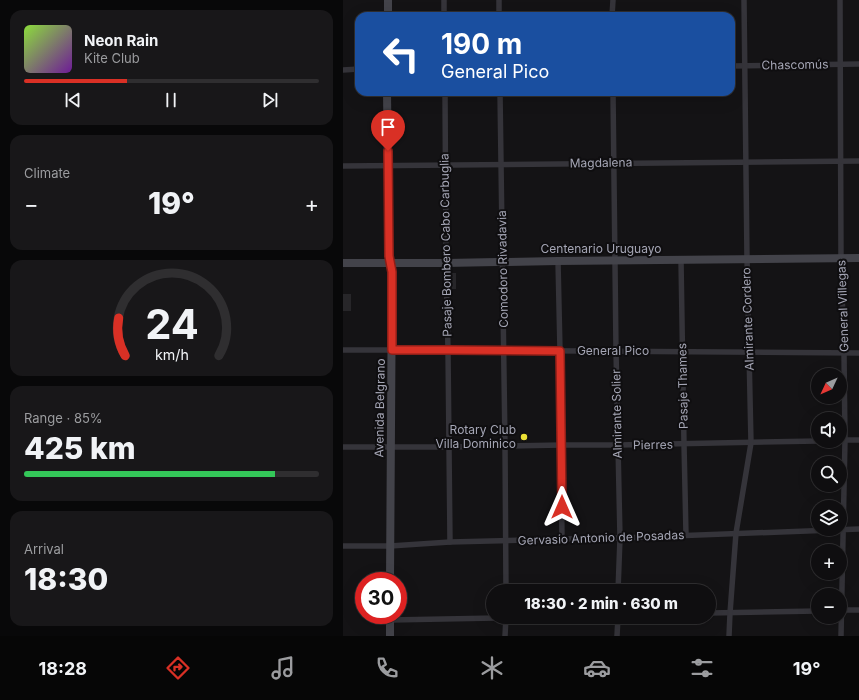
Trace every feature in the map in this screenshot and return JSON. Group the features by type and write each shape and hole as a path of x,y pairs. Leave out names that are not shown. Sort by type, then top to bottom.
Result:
{"street":[{"path":"388,0 388,12"},
{"path":"444,0 445,12"},
{"path":"499,0 499,12"},
{"path":"613,0 613,12"},
{"name":"Almirante Cordero","path":"729,636 736,533 751,443 745,161 744,0"},
{"name":"General Villegas","path":"840,0 841,258 845,353 844,412"},
{"name":"Chascomús","path":"735,66 859,64"},
{"path":"343,70 355,70"},
{"name":"Avenida Belgrano","path":"387,96 389,256 392,272 390,572"},
{"name":"Pasaje Bombero Cabo Carbuglia","path":"445,96 450,542"},
{"name":"Comodoro Rivadavia","path":"500,96 506,584"},
{"name":"Almirante Solier","path":"613,96 620,538 618,584"},
{"name":"Magdalena","path":"343,166 859,161"},
{"name":"Centenario Uruguayo","path":"343,263 859,258"},
{"name":"Pasaje Thames","path":"681,260 686,535"},
{"path":"558,261 562,445 562,539"},
{"name":"General Pico","path":"343,350 859,353"},
{"path":"847,440 859,440"},
{"name":"Pierres","path":"343,447 618,445 811,441"},
{"name":"General Villegas","path":"843,448 844,500"},
{"name":"Gervasio Antonio de Posadas","path":"847,529 859,528"},
{"name":"Gervasio Antonio de Posadas","path":"343,546 391,546 450,542 620,538 811,530"},
{"name":"General Villegas","path":"842,588 844,536"},
{"path":"847,610 859,610"},
{"path":"716,613 811,611"},
{"path":"407,618 486,618"},
{"path":"390,624 390,636"},
{"path":"505,636 506,624"},
{"path":"617,636 618,624"},
{"name":"General Villegas","path":"841,624 841,636"}],"building":[{"path":"450,273 456,273 456,289 451,289"},
{"path":"343,294 351,294 351,311 343,311"}],"place":[{"name":"Rotary Club Villa Dominico","path":"524,437"}],"route":[{"path":"388,151 389,256 392,272 392,350 560,351 562,507"}]}
